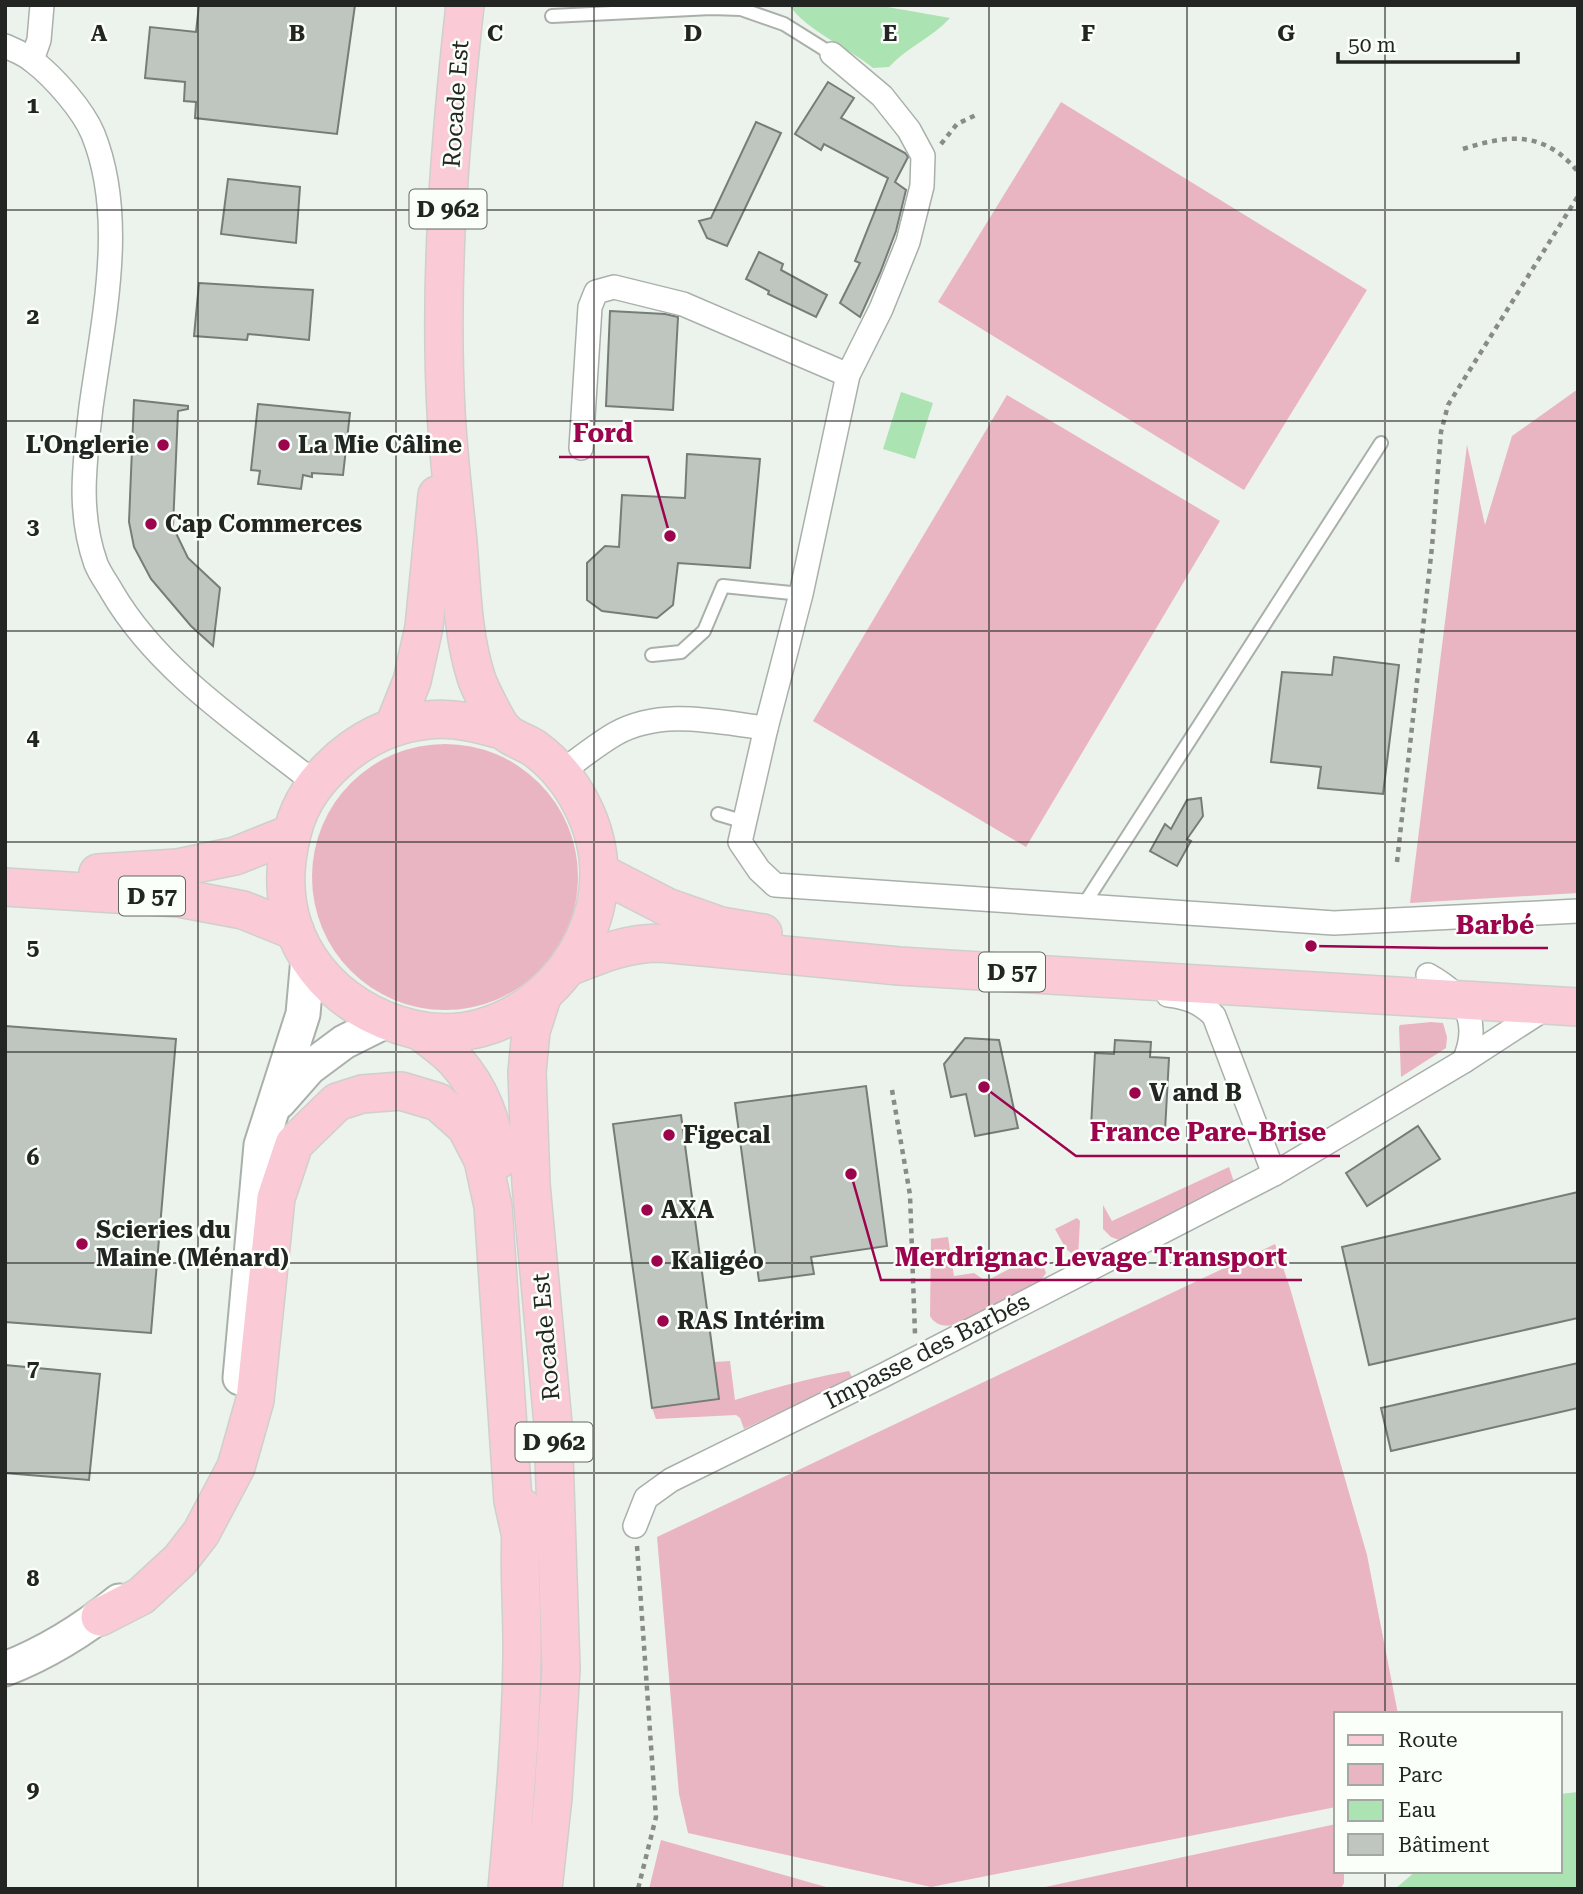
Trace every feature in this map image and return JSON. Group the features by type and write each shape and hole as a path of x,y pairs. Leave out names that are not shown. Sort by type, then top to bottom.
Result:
{"main road":[{"name":"Rocade Est","path":"446,414 446,241 465,5"},
{"name":"D 962","path":"394,726 412,681 424,627 446,414"},
{"name":"D 962","path":"446,414 465,627 477,680 505,731"},
{"path":"100,1617 154,1571 177,1540 208,1489 229,1438 240,1382 261,1145 303,1014 301,944 285,882 290,834 300,807 315,783 350,748 394,726 431,719 468,721 505,731 535,749 561,772 581,802 594,836 599,872 597,905 590,926 571,966 542,997 505,1020 464,1031 420,1031 384,1022 346,999 328,984 301,944"},
{"name":"D 57","path":"5,879 177,868 235,856 290,834"},
{"name":"D 57","path":"599,872 667,907 721,926 790,938 1058,956 1428,975 1569,998"},
{"name":"D 57","path":"5,887 179,898 243,910 301,944"},
{"name":"D 57","path":"571,966 636,943 662,943 787,957 956,969 1459,999 1569,998"},
{"name":"Rocade Est","path":"542,997 531,1031 527,1072 531,1184 554,1424 561,1669 553,1797 543,1889"},
{"path":"272,1109 309,1068 344,1042 384,1022"},
{"name":"Rocade Est","path":"420,1031 454,1059 479,1093 492,1124 502,1188 523,1486 520,1532 522,1659 516,1790 507,1889"},
{"path":"5,1669 28,1660 141,1596 180,1560 201,1533 236,1467 255,1401 276,1198 294,1143 337,1102 362,1094 401,1091 438,1102 466,1127 483,1160 493,1206 513,1501 520,1532"}],"street":[{"path":"32,60 39,40 42,5"},
{"path":"5,46 32,60 69,97 92,132 105,174 110,208 104,308 82,477 85,523 97,566 124,613 156,652 219,707 315,783"},
{"path":"832,54 882,96 909,130 923,156 922,186 908,242 881,309 848,375 801,594 740,842 759,870 775,885 1334,923 1578,911"},
{"path":"581,448 590,307 596,292 614,287 683,304 848,375"},
{"path":"561,772 615,734 641,723 675,717 766,728"},
{"path":"956,969 1186,997 1208,1009 1214,1016 1274,1174"},
{"path":"1428,975 1447,986 1466,1010 1472,1028 1470,1047 1464,1061"},
{"name":"Impasse des Barbés","path":"635,1526 646,1498 671,1480 1274,1174 1569,998"}],"lane":[{"path":"552,16 711,8 741,9 784,24 832,54"},
{"path":"1083,906 1381,443"},
{"path":"652,655 681,652 705,631 723,586 801,594"},
{"path":"718,814 745,822"}],"path":[{"path":"923,156 936,149 957,124 978,114"},
{"path":"1463,149 1486,142 1528,139 1548,145 1566,158 1578,172"},
{"path":"1396,862 1432,547 1441,432 1448,405 1578,196"},
{"path":"892,1090 910,1195 915,1337 924,1353"},
{"path":"635,1526 656,1817 638,1889"}],"green space":[{"path":"1061,102 1367,290 1244,490 938,302"},
{"path":"1578,389 1578,893 1410,903 1467,445 1485,525 1512,436"},
{"path":"1007,395 1220,521 1026,847 813,721"},
{"path":"432,744 458,744 484,749 508,759 530,774 548,792 563,814 573,838 578,877 573,916 563,940 548,962 530,980 508,995 484,1005 458,1010 432,1010 406,1005 382,995 360,980 342,962 327,940 317,916 312,890 312,864 317,838 327,814 342,792 360,774 382,759 406,749"},
{"path":"1443,1023 1447,1037 1446,1048 1401,1077 1400,1025"},
{"path":"1229,1167 1234,1182 1122,1241 1111,1237 1103,1229 1103,1205 1112,1221"},
{"path":"1077,1218 1080,1221 1078,1258 1066,1249 1055,1229"},
{"path":"948,1237 954,1276 974,1273 988,1280 1015,1266 1021,1253 1030,1252 1040,1257 1046,1273 1040,1282 954,1325 940,1325 930,1316 931,1239"},
{"path":"1275,1244 1367,1555 1398,1712 1334,1712 1334,1807 931,1887 688,1833 679,1794 657,1537"},
{"path":"730,1361 735,1400 849,1371 852,1377 849,1381 744,1429 736,1415 656,1419 652,1408 719,1399 714,1362"},
{"path":"1334,1824 1334,1873 1344,1873 1341,1889 1036,1889"},
{"path":"661,1840 833,1889 649,1889"}],"water":[{"path":"789,5 876,5 950,18 889,67 873,68 806,23"},
{"path":"901,392 933,403 915,459 883,449"},
{"path":"1578,1792 1578,1889 1395,1889 1414,1873 1562,1873 1562,1794"}],"building":[{"path":"199,5 355,5 337,134 195,118 196,102 184,101 185,82 145,78 150,27 196,32"},
{"path":"828,82 854,98 841,118 908,157 895,182 906,190 896,231 860,317 840,303 860,263 855,261 888,178 824,144 821,150 795,134"},
{"path":"756,122 781,133 727,246 707,238 699,221 711,218"},
{"path":"228,179 300,187 296,243 221,234"},
{"path":"759,252 783,264 781,270 827,295 816,317 768,294 769,291 746,279"},
{"path":"199,283 313,290 309,340 248,334 247,340 194,336"},
{"path":"610,311 678,317 673,410 606,406"},
{"name":"Cap Commerces","path":"134,400 188,406 188,409 178,411 173,527 188,558 220,588 213,646 191,626 151,579 134,547 129,522"},
{"name":"La Mie Câline","path":"258,404 350,413 343,475 303,475 301,489 258,484 260,471 251,470"},
{"path":"687,454 760,459 750,568 678,563 673,605 657,618 602,611 587,600 587,563 605,546 619,547 622,495 685,498"},
{"path":"1334,657 1399,665 1383,794 1318,788 1321,767 1271,762 1282,672 1332,675"},
{"path":"1201,798 1203,816 1187,839 1191,841 1177,866 1150,851 1165,824 1171,829 1187,800"},
{"path":"5,1026 176,1039 151,1333 5,1322"},
{"path":"965,1038 999,1040 1018,1128 975,1136 966,1094 951,1097 944,1064"},
{"path":"1115,1040 1151,1042 1150,1057 1169,1058 1165,1131 1091,1127 1095,1053 1114,1054"},
{"path":"866,1086 887,1246 811,1257 814,1274 759,1281 735,1103"},
{"path":"681,1115 719,1399 652,1408 613,1124"},
{"path":"1418,1126 1440,1159 1367,1206 1346,1173"},
{"path":"1578,1192 1578,1318 1369,1365 1342,1247"},
{"path":"1578,1363 1578,1408 1391,1451 1381,1408"},
{"path":"5,1365 100,1374 89,1480 5,1473"}],"place":[{"name":"L'Onglerie","path":"163,445"},
{"name":"La Mie Câline","path":"284,445"},
{"name":"Cap Commerces","path":"151,524"},
{"name":"Ford","path":"670,536"},
{"name":"Barbé","path":"1311,946"},
{"name":"France Pare-Brise","path":"984,1087"},
{"name":"V and B","path":"1135,1093"},
{"name":"Figecal","path":"669,1135"},
{"name":"Merdrignac Levage Transport","path":"851,1174"},
{"name":"AXA","path":"647,1210"},
{"name":"Scieries du Maine (Ménard)","path":"82,1244"},
{"name":"Kaligéo","path":"657,1261"},
{"name":"RAS Intérim","path":"663,1321"}]}
